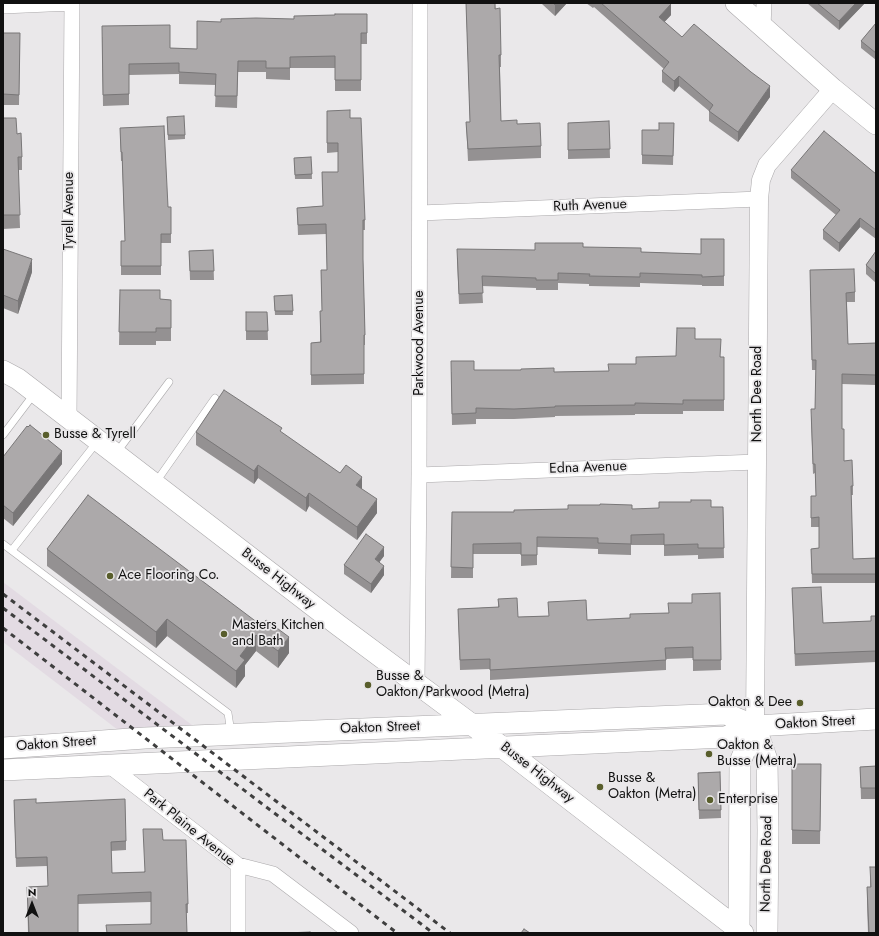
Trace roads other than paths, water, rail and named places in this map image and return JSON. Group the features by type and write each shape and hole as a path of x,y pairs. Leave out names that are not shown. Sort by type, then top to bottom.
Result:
{"main road":[{"path":"736,3 876,124"},
{"name":"Busse Highway","path":"3,371 18,379 36,392 338,625 502,746 741,932"},
{"name":"Oakton Street","path":"3,748 145,738 726,714 755,726"},
{"name":"Oakton Street","path":"3,770 107,764 725,737 755,726 876,720"},
{"name":"North Dee Road","path":"741,932 740,762 755,726"},
{"name":"North Dee Road","path":"755,726 767,760 767,933"}],"street":[{"path":"3,6 72,3"},
{"name":"Tyrell Avenue","path":"69,418 72,3"},
{"name":"Parkwood Avenue","path":"417,683 420,475 420,3"},
{"path":"763,27 764,3"},
{"name":"North Dee Road","path":"755,726 759,199 761,180 767,165 833,88"},
{"name":"Ruth Avenue","path":"420,213 759,199"},
{"name":"Edna Avenue","path":"420,475 757,462"},
{"name":"Park Plaine Avenue","path":"107,764 238,865 238,933"},
{"path":"238,865 272,874 351,933"}],"lane":[{"path":"115,454 169,382"},
{"path":"3,435 36,392"},
{"path":"155,484 215,398"},
{"path":"12,550 98,440"},
{"path":"3,544 228,713 231,734"}],"railway":[{"path":"3,594 450,933"},
{"path":"3,608 433,933"},
{"path":"3,628 397,933"}],"place":[{"name":"Busse & Tyrell","path":"46,435"},
{"name":"Ace Flooring Co.","path":"110,576"},
{"name":"Masters Kitchen and Bath","path":"224,634"},
{"name":"Busse & Oakton/Parkwood (Metra)","path":"368,685"},
{"name":"Oakton & Dee","path":"800,703"},
{"name":"Oakton & Busse (Metra)","path":"709,754"},
{"name":"Busse & Oakton (Metra)","path":"600,787"},
{"name":"Enterprise","path":"710,800"}]}
